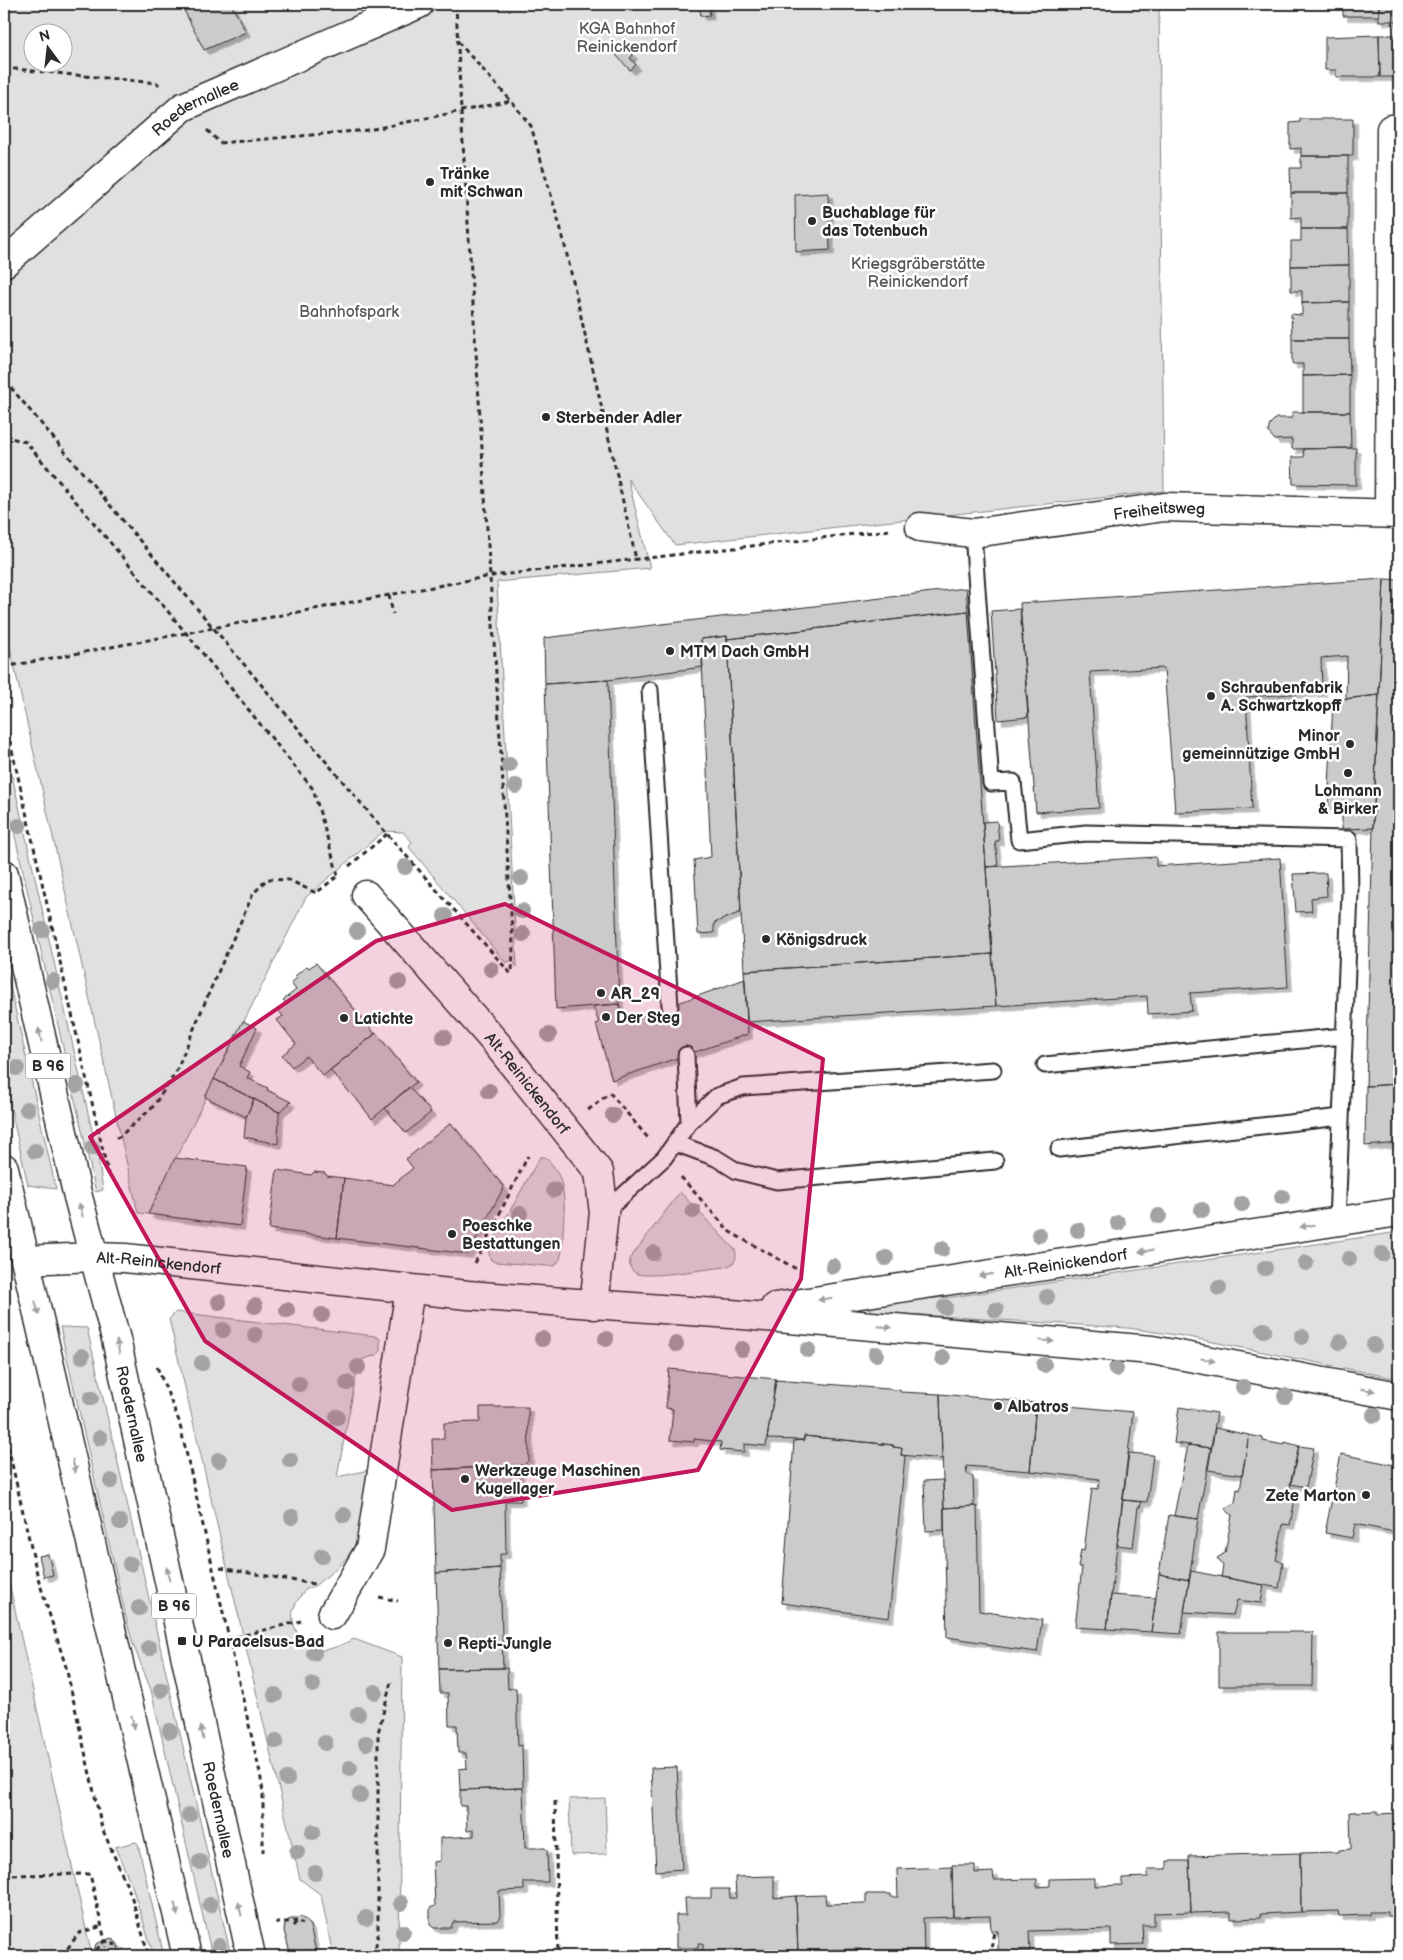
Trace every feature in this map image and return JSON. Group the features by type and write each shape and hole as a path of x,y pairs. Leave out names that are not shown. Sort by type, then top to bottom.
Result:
{"street":[{"name":"Roedernallee","path":"4,263 183,107 419,4"},
{"path":"1394,513 1392,129 1399,129"},
{"name":"Freiheitsweg","path":"920,527 973,533 1165,507 1394,513"},
{"name":"Roedernallee","path":"4,874 77,1194 116,1339 251,1956"},
{"name":"Alt-Reinickendorf","path":"366,895 496,1043 599,1172 604,1213 594,1305"},
{"path":"4,1168 187,1956"},
{"name":"Alt-Reinickendorf","path":"731,1314 1399,1212"},
{"name":"Alt-Reinickendorf","path":"25,1260 94,1257 125,1258 504,1298 731,1314 1152,1350 1399,1396"},
{"path":"332,1615 370,1549 410,1289"}],"lane":[{"path":"973,533 991,783 1012,782 1018,840 1086,833 1348,839 1350,892 1338,1222"},
{"path":"650,690 670,1006"},
{"path":"1045,1065 1344,1036"},
{"path":"686,1055 689,1123"},
{"path":"604,1213 664,1158 689,1123 717,1096 743,1087 993,1070"},
{"path":"1060,1149 1341,1117"},
{"path":"675,1143 716,1158 737,1171 776,1180 995,1161"}],"path":[{"path":"4,382 7,383 387,834 512,974 512,936 456,4"},
{"path":"458,42 531,126 562,233 636,559"},
{"path":"4,68 157,83 220,143 368,130 511,101"},
{"path":"4,436 26,442 313,788 338,875 366,895"},
{"path":"4,667 491,576 920,527"},
{"path":"389,595 393,614"},
{"path":"4,715 109,1180"},
{"path":"116,1138 152,1108 175,1074 252,894 268,879 289,880 316,893 387,834"},
{"path":"610,1093 664,1158 730,1232 846,1296"},
{"path":"475,1263 528,1156"},
{"path":"156,1364 179,1421 260,1773 263,1792 263,1860"},
{"path":"4,1429 38,1578 66,1667 102,1828 131,1895 149,1956"},
{"path":"220,1568 398,1601"},
{"path":"236,1637 302,1621"},
{"path":"374,1956 378,1934 378,1733 391,1682"},
{"path":"555,1801 558,1956"},
{"path":"4,1875 90,1874 106,1948"},
{"path":"279,1932 277,1923 297,1920 303,1924"},
{"path":"293,1926 297,1920"},
{"path":"62,1956 79,1933 102,1926"},
{"path":"990,1956 994,1930"},
{"path":"105,1941 116,1945"},
{"path":"96,1950 105,1941"}],"highlighted area":[{"path":"505,904 823,1059 801,1279 698,1470 452,1510 205,1341 90,1137 376,941"}],"green space":[{"path":"4,4 1159,4 1164,491 675,545 628,479 650,568 497,582 517,967 512,960 506,963 409,847 412,842 403,832 384,831 306,897 148,1214 138,1213 4,621"},
{"path":"4,740 98,1157 103,1190 96,1192 4,788"},
{"path":"4,960 56,1189 28,1185 4,1079"},
{"path":"540,1157 545,1157 552,1165 561,1182 563,1192 563,1242 560,1259 555,1266 495,1262 491,1260 488,1250"},
{"path":"680,1192 735,1250 736,1256 734,1261 731,1265 725,1267 667,1274 637,1274 630,1267 631,1257"},
{"path":"1399,1232 1399,1379 1183,1336 1128,1328 873,1312 871,1310 871,1304 879,1302 952,1297"},
{"path":"176,1312 375,1336 380,1339 380,1352 359,1361 337,1477 369,1470 357,1539 347,1557 338,1567 302,1594 294,1607 293,1623 302,1640 307,1645 318,1650 336,1647 354,1639 402,1657 399,1956 333,1956 321,1895 300,1879 169,1319"},
{"path":"60,1327 87,1328 231,1956 212,1956 151,1690 133,1644 127,1622"},
{"path":"4,1560 92,1956 4,1956"},
{"path":"605,1798 607,1854 571,1855 569,1799"},
{"path":"136,1842 164,1956 154,1956 132,1886 115,1847"}],"building":[{"path":"181,4 231,4 246,32 204,50"},
{"path":"708,4 710,15 701,16 699,5"},
{"path":"1343,4 1379,4 1379,16 1343,16"},
{"path":"1379,4 1399,4 1399,21 1379,21"},
{"path":"1379,35 1380,77 1336,77 1336,70 1325,70 1325,37"},
{"path":"1379,35 1399,35 1399,77 1380,77"},
{"path":"626,47 633,55 630,58 636,65 630,70 616,55"},
{"path":"1300,119 1353,119 1353,156 1301,156 1301,148 1290,149 1290,123 1300,122"},
{"path":"1301,156 1348,156 1348,193 1291,193 1290,168 1301,168"},
{"path":"828,193 830,250 796,252 795,195"},
{"path":"1291,193 1348,193 1348,229 1301,229 1301,217 1291,218"},
{"path":"1301,229 1348,229 1349,265 1291,266 1291,241 1301,241"},
{"path":"1349,265 1349,302 1302,303 1302,291 1291,291 1291,266"},
{"path":"1349,302 1349,339 1292,339 1291,314 1302,315 1302,303"},
{"path":"1292,339 1349,339 1350,375 1303,376 1303,364 1292,364"},
{"path":"1350,375 1350,412 1303,412 1303,376"},
{"path":"1292,412 1350,412 1351,448 1292,449 1292,439 1275,440 1268,432 1270,424 1276,418 1292,418"},
{"path":"1356,448 1356,485 1293,484 1292,457 1304,457 1303,449"},
{"name":"Schraubenfabrik A. Schwartzkopff","path":"1384,579 1379,695 1346,699 1347,656 1321,658 1322,692 1246,697 1252,809 1175,812 1164,668 1090,672 1099,808 1036,812 1020,603"},
{"path":"1384,579 1399,580 1399,1084 1366,1086 1373,828"},
{"path":"966,588 968,611 727,639 727,636 701,639 703,667 608,680 545,684 544,638"},
{"path":"1020,609 1028,717 998,720 991,611"},
{"path":"968,611 992,954 744,971 727,639"},
{"path":"727,636 741,912 714,923 714,933 698,934 694,860 711,857 701,639"},
{"path":"608,680 619,1004 556,1009 545,684"},
{"path":"1379,695 1373,828 1342,829 1342,809 1328,810 1333,700"},
{"path":"997,821 999,841 995,841 998,866 986,867 983,822"},
{"path":"1156,857 1156,866 1280,858 1288,987 1190,993 1192,1011 1148,1014 1147,996 996,1006 986,867"},
{"path":"1326,873 1327,896 1311,898 1312,911 1296,912 1293,874"},
{"path":"992,954 996,1006 747,1022 744,971"},
{"path":"316,963 375,1034 323,1076 306,1056 292,1067 282,1055 296,1044 277,1020 283,1016 278,1010 286,1003 283,1000 296,990 291,983 297,978 295,976 307,966 309,968"},
{"path":"745,979 748,1034 612,1080 596,1024 599,1023 593,1006 619,1004 625,1022"},
{"path":"243,1021 257,1028 239,1066 250,1072 247,1078 291,1102 279,1112 214,1079"},
{"path":"376,1033 416,1082 372,1119 330,1070"},
{"path":"214,1079 254,1099 246,1117 205,1097"},
{"path":"1399,1084 1399,1143 1365,1146 1366,1086"},
{"path":"409,1087 431,1112 406,1133 385,1108"},
{"path":"254,1099 279,1112 278,1144 244,1137 246,1117"},
{"path":"451,1123 504,1187 468,1254 337,1238 344,1178 393,1185 413,1168 406,1159"},
{"path":"175,1158 247,1167 240,1226 148,1214"},
{"path":"277,1170 311,1175 314,1172 325,1173 327,1176 344,1178 337,1238 269,1229"},
{"path":"669,1369 776,1379 766,1446 744,1444 744,1452 720,1450 721,1442 694,1439 694,1442 670,1440 673,1409 666,1408"},
{"path":"776,1380 940,1394 942,1459 901,1455 902,1448 893,1447 893,1445 804,1436 804,1440 767,1439"},
{"path":"940,1394 1036,1403 1030,1471 966,1466 967,1474 973,1477 974,1506 944,1508"},
{"path":"1036,1403 1133,1412 1107,1629 1075,1627 1082,1567 1078,1567 1081,1550 1084,1551 1092,1488 1098,1489 1099,1479 1030,1471"},
{"path":"480,1407 528,1407 529,1460 524,1465 433,1470 432,1439 444,1439 444,1423 480,1422"},
{"path":"1179,1407 1217,1413 1211,1448 1174,1443"},
{"path":"1215,1428 1249,1435 1242,1475 1208,1470"},
{"path":"1249,1435 1263,1438 1263,1441 1284,1445 1285,1442 1299,1446 1288,1498 1295,1499 1290,1525 1283,1524 1276,1560 1283,1562 1279,1588 1221,1577 1223,1566 1217,1558 1225,1553 1232,1515 1225,1509 1235,1503 1237,1489 1240,1490"},
{"path":"804,1436 893,1445 893,1447 902,1448 901,1455 905,1456 889,1618 782,1603 794,1441 804,1440"},
{"path":"1188,1445 1211,1448 1198,1519 1174,1516"},
{"path":"1299,1446 1314,1448 1306,1487 1290,1484"},
{"path":"1129,1453 1153,1455 1147,1502 1123,1500"},
{"name":"Zete Marton","path":"1341,1454 1399,1466 1399,1533 1355,1524 1352,1538 1325,1533"},
{"path":"519,1465 521,1501 505,1501 506,1554 500,1554 500,1568 436,1573 433,1470"},
{"path":"943,1480 944,1530 926,1531 924,1481"},
{"path":"1123,1500 1141,1502 1140,1507 1138,1507 1133,1547 1117,1545"},
{"path":"977,1507 979,1611 1042,1620 1037,1652 947,1637 944,1508"},
{"path":"1169,1515 1198,1519 1189,1580 1159,1574"},
{"path":"48,1554 53,1575 44,1577 39,1556"},
{"path":"500,1568 503,1668 439,1669 436,1573"},
{"path":"1191,1571 1264,1585 1261,1603 1237,1600 1233,1615 1184,1612"},
{"path":"1397,1571 1399,1571 1399,1626"},
{"path":"1159,1574 1189,1580 1181,1634 1151,1632"},
{"path":"1111,1595 1156,1598 1151,1632 1107,1629"},
{"path":"1219,1632 1313,1632 1312,1686 1219,1686"},
{"path":"507,1668 508,1689 516,1688 518,1746 522,1745 523,1788 460,1790 459,1769 467,1768 466,1753 458,1753 457,1725 449,1725 448,1693 440,1693 439,1669"},
{"path":"677,1767 682,1869 656,1871 651,1768"},
{"path":"523,1788 525,1848 545,1848 547,1850 548,1882 524,1882 524,1890 499,1891 500,1918 498,1921 453,1922 451,1928 434,1928 430,1925 430,1908 435,1906 433,1862 440,1861 440,1838 474,1836 474,1830 467,1831 466,1806 460,1806 460,1790"},
{"path":"1378,1811 1378,1814 1399,1813 1399,1916 1388,1916 1388,1912 1369,1912 1369,1915 1339,1916 1338,1911 1301,1912 1300,1853 1339,1852 1339,1850 1351,1849 1350,1812"},
{"path":"1300,1853 1301,1912 1261,1914 1261,1918 1231,1919 1231,1912 1191,1913 1189,1856"},
{"path":"1167,1861 1189,1861 1191,1912 1154,1913 1154,1925 1142,1925 1143,1944 1111,1945 1111,1929 1029,1931 1030,1951 998,1952 998,1931 991,1931 990,1916 953,1917 952,1865 975,1865 975,1873 993,1872 994,1880 1037,1879 1037,1887 1050,1886 1050,1879 1095,1878 1095,1886 1122,1885 1122,1878 1148,1877 1148,1869 1167,1869"},
{"path":"952,1867 953,1917 923,1918 924,1954 861,1955 861,1949 827,1950 827,1956 798,1956 796,1896 825,1895 826,1904 866,1903 866,1894 891,1894 891,1897 898,1897 897,1869"},
{"path":"774,1876 774,1898 796,1896 798,1956 770,1956 770,1950 748,1950 748,1956 703,1956 703,1943 699,1943 698,1948 676,1948 676,1915 686,1915 685,1898 711,1898 711,1889 729,1889 730,1898 736,1898 735,1877"},
{"path":"300,1917 306,1920 310,1926 317,1956 291,1956 284,1931 285,1924 288,1920"},
{"path":"111,1938 117,1943 121,1956 95,1956 96,1944"},
{"path":"1365,1954 1369,1956 1315,1956 1318,1955"}],"place":[{"name":"Tränke mit Schwan","path":"430,182"},
{"name":"Buchablage für das Totenbuch","path":"812,221"},
{"name":"Sterbender Adler","path":"546,417"},
{"name":"MTM Dach GmbH","path":"670,651"},
{"name":"Schraubenfabrik A. Schwartzkopff","path":"1211,696"},
{"name":"Minor gemeinnützige GmbH","path":"1350,744"},
{"name":"Lohmann & Birker","path":"1348,773"},
{"name":"Königsdruck","path":"766,939"},
{"name":"AR_29","path":"601,993"},
{"name":"Der Steg","path":"606,1017"},
{"name":"Latichte","path":"344,1018"},
{"name":"Poeschke Bestattungen","path":"452,1234"},
{"name":"Albatros","path":"998,1406"},
{"name":"Werkzeuge Maschinen Kugellager","path":"465,1479"},
{"name":"Zete Marton","path":"1366,1495"},
{"name":"U Paracelsus-Bad","path":"182,1641"},
{"name":"Repti-Jungle","path":"448,1643"}],"park label":[{"name":"KGA Bahnhof Reinickendorf","path":"627,37"},
{"name":"Kriegsgräberstätte Reinickendorf","path":"918,272"},
{"name":"Bahnhofspark","path":"349,311"}]}
